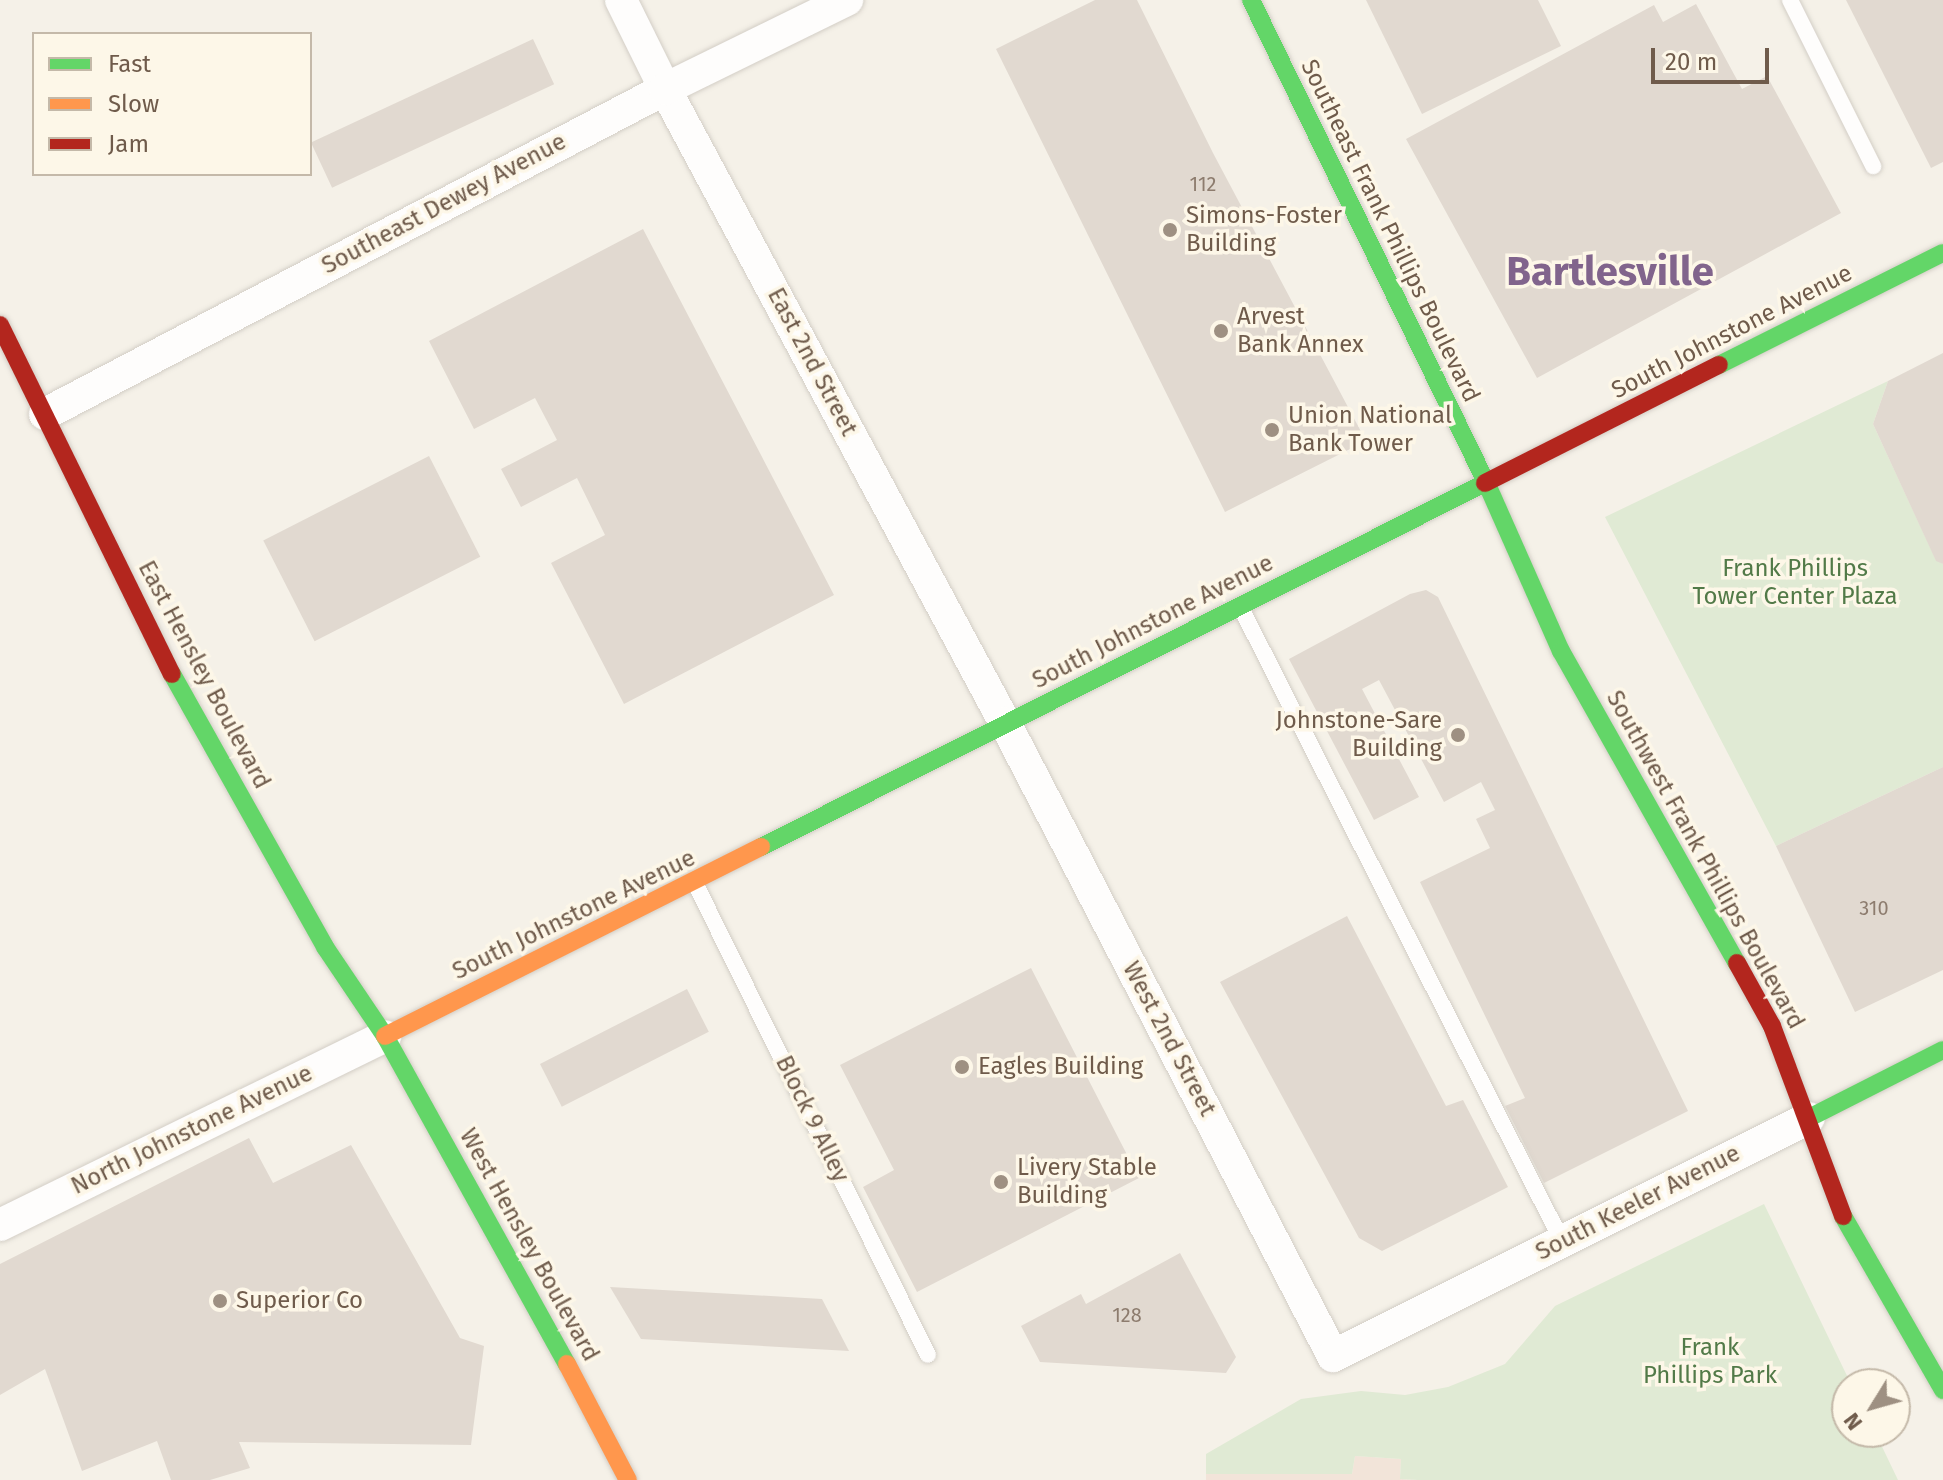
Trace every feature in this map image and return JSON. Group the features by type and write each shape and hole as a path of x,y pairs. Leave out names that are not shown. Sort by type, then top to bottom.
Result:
{"street":[{"name":"East 2nd Street","path":"621,0 665,89 1005,723"},
{"name":"Southeast Dewey Avenue","path":"45,414 665,89 847,0"},
{"name":"Southeast Frank Phillips Boulevard","path":"1251,0 1486,482"},
{"name":"South Johnstone Avenue","path":"385,1036 1943,253"},
{"name":"East Hensley Boulevard","path":"0,325 186,702 325,947 385,1036"},
{"name":"Southwest Frank Phillips Boulevard","path":"1486,482 1561,651 1772,1026 1809,1118 1836,1203 1943,1390"},
{"name":"West 2nd Street","path":"1005,723 1333,1356"},
{"name":"North Johnstone Avenue","path":"0,1225 385,1036"},
{"name":"West Hensley Boulevard","path":"385,1036 597,1417 628,1480"},
{"name":"South Keeler Avenue","path":"1333,1356 1943,1050"}],"lane":[{"path":"1790,0 1873,166"},
{"path":"1239,605 1562,1241"},
{"name":"Block 9 Alley","path":"694,882 928,1355"}],"shaded area":[{"path":"1355,1456 1401,1459 1400,1479 1418,1480 1206,1480 1206,1474 1352,1474"}],"green space":[{"name":"Frank Phillips Tower Center Plaza","path":"1888,381 1873,424 1936,560 1943,564 1943,767 1776,846 1605,517"},
{"name":"Frank Phillips Park","path":"1764,1204 1843,1368 1831,1368 1831,1448 1883,1448 1898,1480 1418,1480 1400,1479 1401,1459 1355,1456 1352,1474 1206,1474 1206,1454 1301,1399 1361,1391 1405,1395 1448,1387 1505,1364 1555,1306"}],"building":[{"path":"1095,0 1137,0 1213,153 1366,441 1225,512 996,49"},
{"path":"1366,0 1538,0 1561,46 1422,114"},
{"path":"1846,0 1943,0 1943,162 1931,168"},
{"path":"1696,4 1742,89 1767,76 1841,213 1537,378 1406,139 1654,5 1663,22"},
{"path":"533,39 554,84 332,188 312,142"},
{"path":"643,229 834,595 624,704 551,563 605,535 577,478 521,507 501,469 557,440 535,398 474,429 429,341"},
{"path":"1943,353 1943,564 1936,561 1873,424 1888,381"},
{"path":"429,456 480,557 315,641 263,540"},
{"path":"1426,590 1438,597 1688,1111 1544,1183 1505,1106 1525,1098 1420,882 1490,848 1476,819 1495,810 1481,782 1444,802 1379,680 1362,689 1419,797 1374,820 1289,659 1410,594"},
{"path":"1943,767 1943,970 1855,1012 1776,846"},
{"path":"1347,916 1446,1106 1463,1100 1508,1187 1382,1251 1359,1238 1220,982"},
{"path":"1031,968 1139,1178 917,1292 863,1187 894,1170 840,1065"},
{"path":"687,989 709,1032 562,1107 540,1064"},
{"name":"Superior Co","path":"249,1138 273,1183 351,1145 460,1338 484,1346 471,1445 239,1442 250,1468 210,1480 171,1480 157,1441 82,1471 45,1369 0,1395 0,1264"},
{"path":"1180,1253 1236,1357 1226,1373 1040,1362 1021,1326 1081,1294 1086,1304"},
{"path":"610,1287 822,1299 849,1351 641,1339"}],"traffic: fast":[{"path":"1251,0 1486,482 1561,651 1737,963"},
{"path":"1719,365 1943,253"},
{"path":"761,847 1485,483"},
{"path":"172,674 325,947 385,1036 567,1364"},
{"path":"1809,1118 1943,1050"},
{"path":"1843,1216 1943,1390"}],"traffic: slow":[{"path":"385,1036 761,847"},
{"path":"567,1364 628,1480"}],"traffic: jam":[{"path":"0,325 172,674"},
{"path":"1485,483 1719,365"},
{"path":"1737,963 1772,1026 1843,1216"}],"place":[{"name":"Simons-Foster Building","path":"1170,230"},
{"name":"Arvest Bank Annex","path":"1221,331"},
{"name":"Union National Bank Tower","path":"1272,430"},
{"name":"Johnstone-Sare Building","path":"1458,735"},
{"name":"Eagles Building","path":"962,1067"},
{"name":"Livery Stable Building","path":"1001,1182"},
{"name":"Superior Co","path":"220,1301"}],"district":[{"name":"Bartlesville","path":"1610,272"}]}
